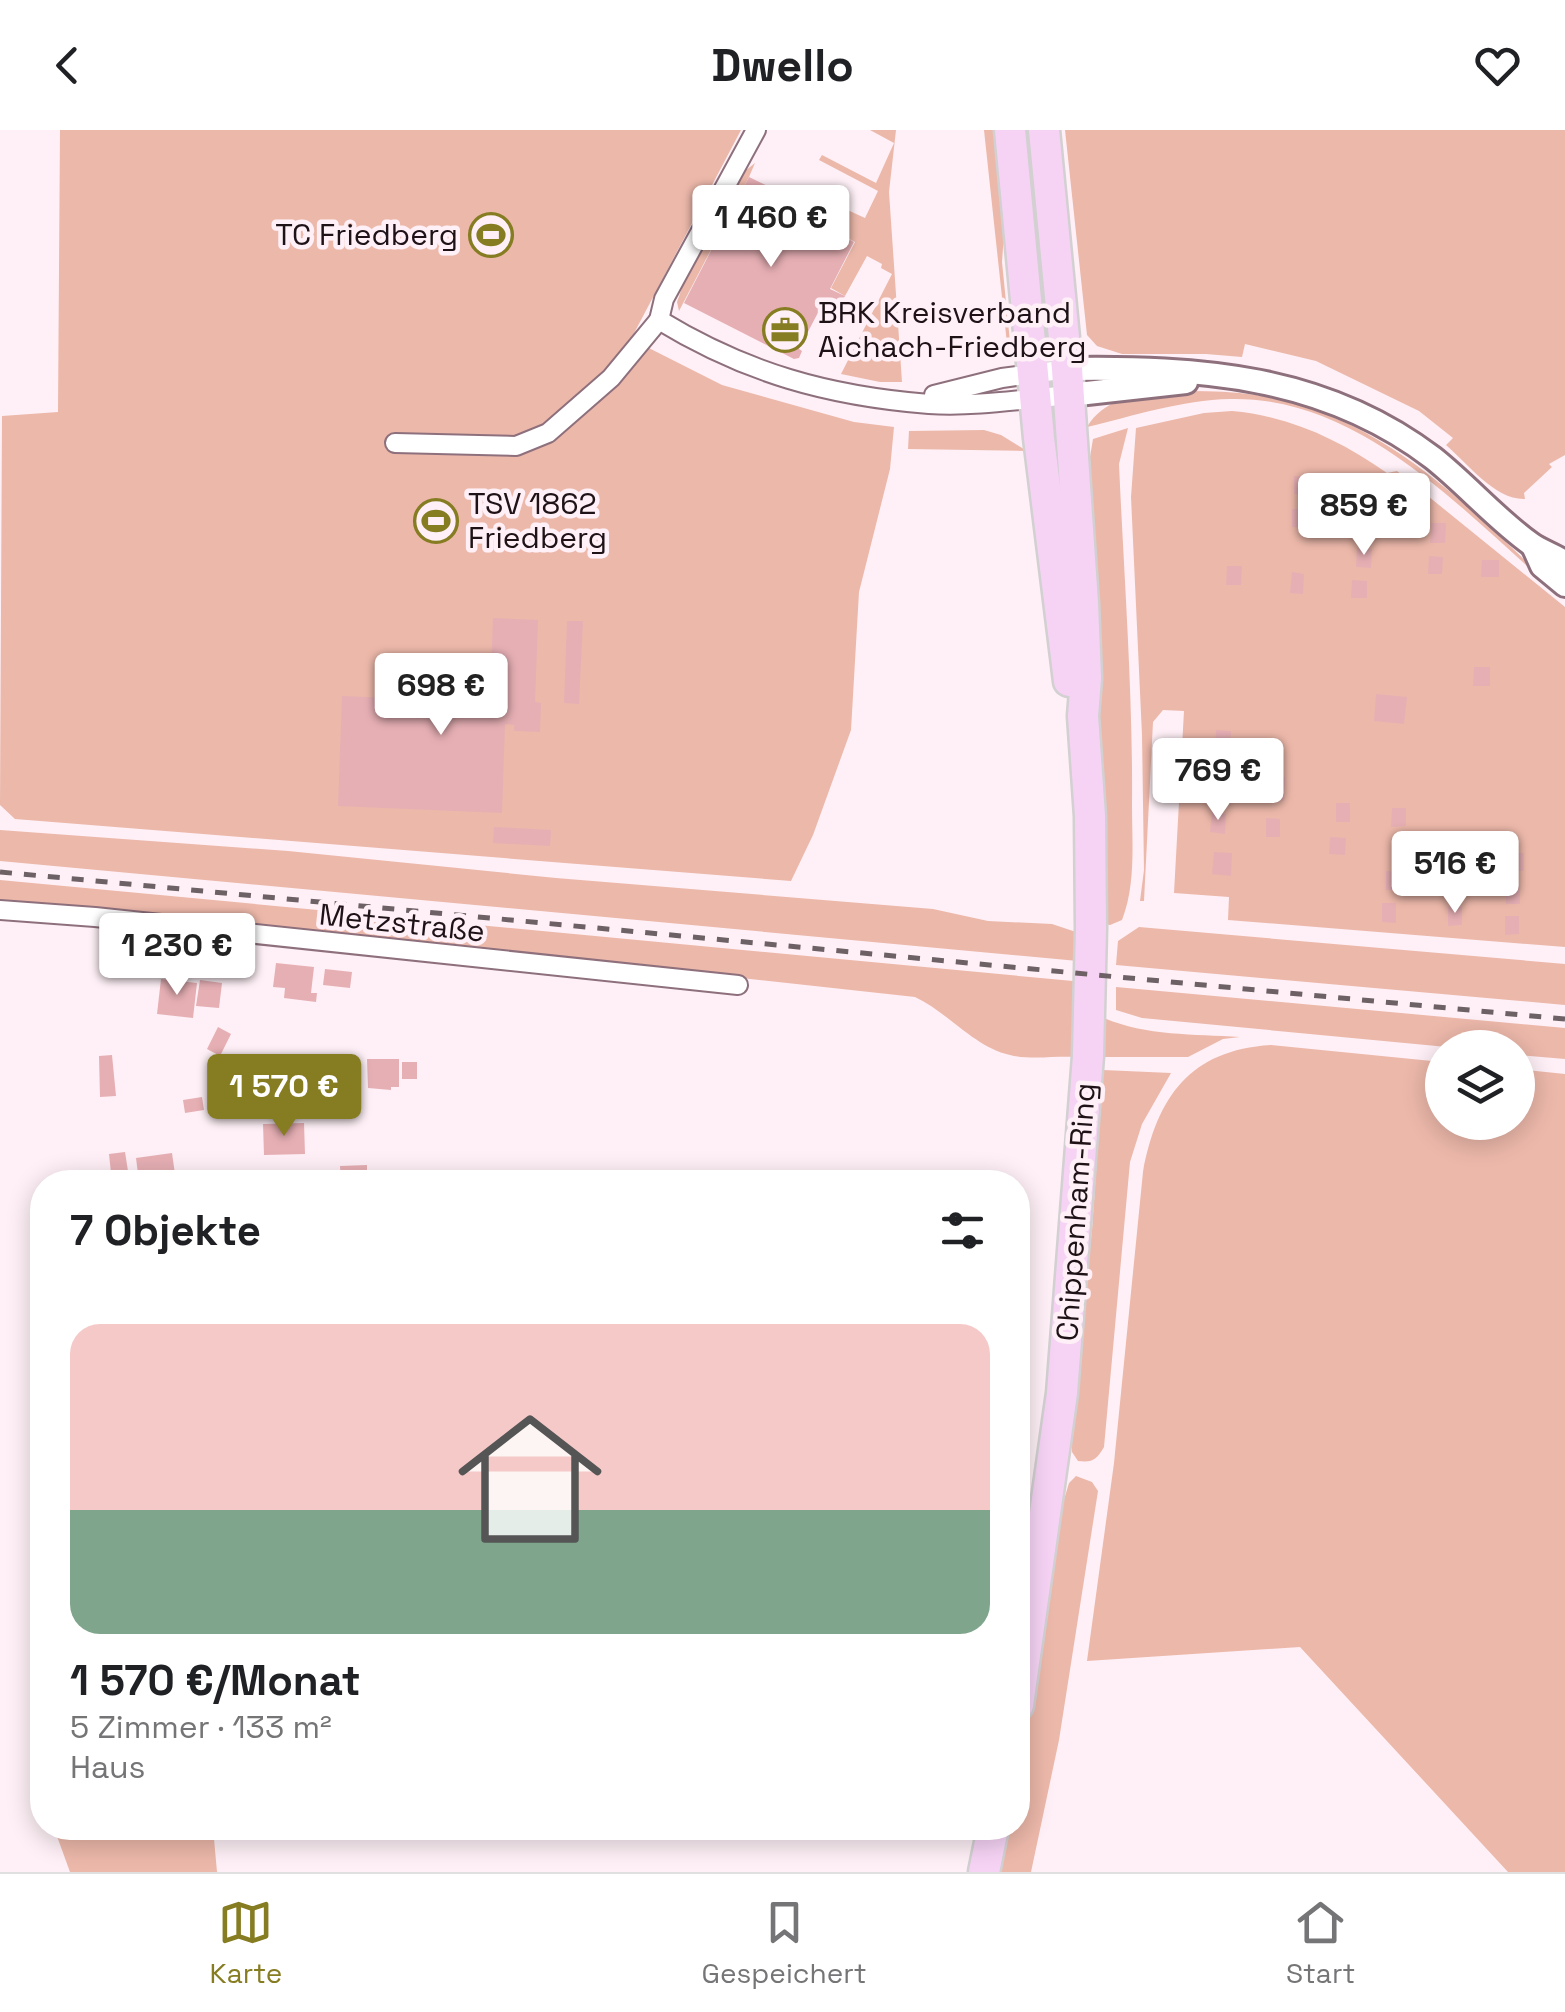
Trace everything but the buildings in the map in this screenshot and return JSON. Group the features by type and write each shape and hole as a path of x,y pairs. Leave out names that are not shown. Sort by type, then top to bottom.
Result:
{"main road":[{"name":"Chippenham-Ring","path":"1010,130 1034,386 1069,682 1082,716"},
{"name":"Chippenham-Ring","path":"1030,1620 1062,1393 1088,1056 1091,874 1082,716 1086,678 1083,603 1068,382 1044,130"},
{"path":"984,1872 991,1840"}],"street":[{"path":"395,442 516,446 548,433 611,378 658,320 664,300 756,130"},
{"path":"658,320 714,351 766,372 825,391 904,400 1068,382 1229,376 1307,392 1375,422 1432,457 1533,546 1565,562"},
{"path":"1034,386 1068,382"},
{"path":"1533,546 1542,566 1565,585"},
{"name":"Metzstraße","path":"0,910 738,985"}],"shaded area":[{"name":"TSV 1862 Friedberg","path":"60,130 741,130 631,339 722,385 854,422 894,427 890,469 859,592 851,730 813,835 791,881 15,819 0,805 2,416 58,412"},
{"path":"870,130 896,130 889,192 902,382 841,374 892,274 867,256 845,296 831,288 855,242 830,229 841,207 865,218 878,191 819,160 822,155 876,183 894,143"},
{"path":"984,130 999,130 1006,204 1002,262 1008,353"},
{"path":"1065,130 1565,130 1565,455 1549,464 1552,467 1524,493 1525,499 1514,498 1473,471 1446,445 1453,438 1419,411 1316,361 1245,344 1242,357 1122,354 1097,346 1087,335"},
{"path":"755,163 679,311 677,302 682,288 745,171"},
{"path":"1163,391 1256,395 1339,419 1376,439 1445,487 1539,574 1398,457 1359,433 1318,415 1275,403 1230,399 1176,405 1087,427 1111,405"},
{"path":"1232,411 1294,424 1333,440 1387,473 1397,471 1565,607 1565,947 1228,920 1229,897 1174,893 1184,711 1163,710 1153,722 1144,901 1140,901 1144,870 1142,735 1131,497 1136,428"},
{"path":"1128,428 1119,464 1131,720 1132,863 1122,920 1110,925 1104,924 1090,457 1093,439"},
{"path":"984,430 1027,451 908,449 909,431"},
{"path":"0,830 288,851 933,909 988,921 1052,924 1079,933 1078,961 0,861"},
{"path":"0,880 1073,981 1074,1057 1025,1057 997,1051 915,997 0,900"},
{"path":"1139,927 1565,964 1565,1005 1116,965 1118,941"},
{"path":"1116,987 1565,1028 1565,1059 1535,1056 1535,1030 1425,1030 1425,1045 1142,1018 1116,1010"},
{"path":"1104,1018 1153,1031 1240,1037 1223,1039 1188,1057 1103,1057"},
{"path":"1271,1045 1425,1060 1425,1140 1535,1140 1535,1071 1565,1074 1565,1872 1508,1872 1300,1647 1087,1661 1114,1463 1143,1172 1149,1145 1168,1100 1182,1082 1219,1056"},
{"path":"1103,1070 1171,1073 1142,1124 1130,1162 1104,1447 1094,1459 1078,1461 1072,1452 1072,1415 1092,1230"},
{"path":"1076,1476 1092,1482 1098,1491 1059,1740 1031,1872 997,1872 1004,1840 1030,1840 1030,1700 1057,1523 1069,1483"},
{"path":"58,1840 214,1840 217,1872 70,1872"}],"railway":[{"path":"0,872 1565,1019"}],"place":[{"name":"TC Friedberg","path":"491,235"},
{"name":"BRK Kreisverband Aichach-Friedberg","path":"785,330"},
{"name":"TSV 1862 Friedberg","path":"436,521"}]}
